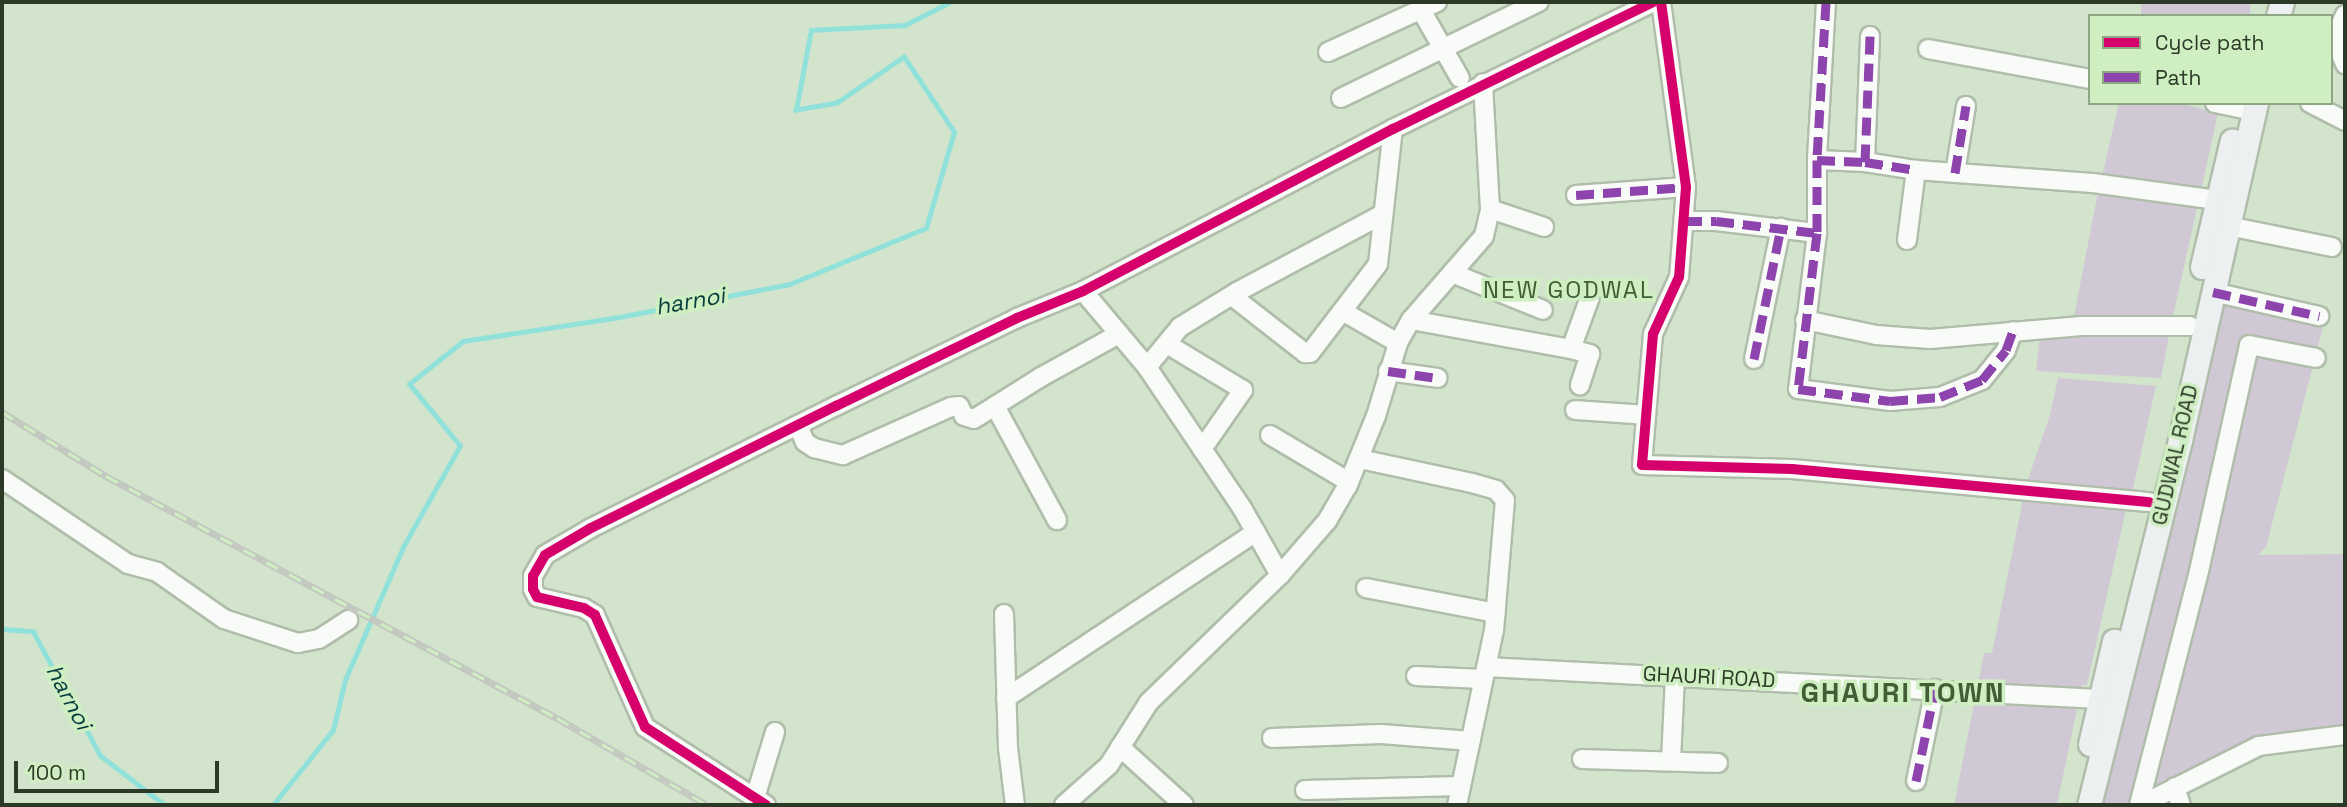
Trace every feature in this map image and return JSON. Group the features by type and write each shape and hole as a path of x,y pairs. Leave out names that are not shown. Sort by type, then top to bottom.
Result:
{"main road":[{"name":"GUDWAL ROAD","path":"2076,805 2099,699 2149,502 2217,200 2248,106"},
{"name":"GUDWAL ROAD","path":"2089,805 2180,440 2228,226 2248,106"}],"street":[{"path":"1341,98 1539,2"},
{"path":"775,732 761,801 645,727 594,615 584,608 537,597 533,589 533,576 545,555 591,528 798,425 1017,318 1083,291 1483,83 1653,2"},
{"path":"1661,2 1686,187 1679,277 1653,334 1642,465 1792,468 2149,502"},
{"path":"1826,2 1816,160 1817,233 1798,389 1890,401 1940,397 1982,380 2006,350 2013,331"},
{"path":"1328,52 1429,6 1443,48 1460,78"},
{"path":"2339,62 2337,33 2345,15"},
{"path":"1865,162 1870,36"},
{"path":"1928,49 2088,79"},
{"path":"1064,805 1109,765 1149,702 1280,575 1327,521 1360,459 1398,343 1411,320 1484,236 1490,209 1483,83"},
{"path":"2314,105 2345,121"},
{"path":"1955,173 1966,106"},
{"path":"1232,296 1305,353 1310,353 1378,264 1393,129"},
{"path":"1816,160 2093,183 2217,200"},
{"path":"1907,240 1916,170"},
{"path":"1576,195 1686,187"},
{"path":"1490,209 1544,227"},
{"path":"1147,367 1180,327 1383,214"},
{"path":"1684,221 1817,233"},
{"path":"2228,226 2332,247"},
{"path":"1755,359 1781,228"},
{"path":"1452,273 1544,310"},
{"path":"1083,291 1147,367 1256,532 1280,575"},
{"path":"2213,292 2319,316"},
{"path":"1572,349 1590,297"},
{"path":"1342,311 1398,343"},
{"path":"1411,320 1590,354 1580,385"},
{"path":"1805,320 1876,334 1930,339 2013,331 2190,326"},
{"path":"798,425 805,442 821,450 843,455 951,407 959,406 970,419 1119,334"},
{"path":"1167,344 1243,390 1202,449"},
{"path":"2140,805 2199,571 2249,345 2316,358"},
{"path":"1388,371 1438,378"},
{"path":"995,406 1057,520"},
{"path":"1575,410 1646,415"},
{"path":"1270,435 1349,482"},
{"path":"1360,459 1496,490 1505,500 1496,613 1457,805"},
{"path":"2,479 128,564 157,572 224,619 298,643 319,639 348,620"},
{"path":"1006,698 1256,532"},
{"path":"1366,588 1496,613"},
{"path":"1004,614 1006,698 1015,805"},
{"name":"GHAURI ROAD","path":"1416,676 1485,673 1675,676 1935,688 2099,699"},
{"path":"1671,761 1675,676"},
{"path":"1916,781 1935,688"},
{"path":"1272,738 1381,734 1471,741"},
{"path":"2140,805 2259,746 2345,735"},
{"path":"1120,747 1184,805"},
{"path":"1582,759 1717,762"},
{"path":"1305,790 1461,786"},
{"path":"2175,787 2181,805"}],"shaded area":[{"path":"2141,2 2250,2 2250,14 2141,14"},
{"path":"2119,105 2187,105 2218,113 2200,195 2102,176"},
{"path":"2099,187 2198,203 2172,321 2073,321"},
{"path":"2225,298 2324,323 2266,547 2258,555 2345,554 2345,735 2257,747 2140,805 2098,805 2218,300"},
{"path":"2170,330 2161,378 2036,371 2040,335"},
{"path":"2058,378 2156,386 2131,497 2025,488 2050,415"},
{"path":"2024,494 2127,505 2087,685 2082,685 2057,805 1954,805 1984,653 1992,653"}],"waterway":[{"name":"harnoi","path":"273,805 333,730 345,680 403,547 460,446 409,384 463,341 614,318 790,284 926,228 954,132 904,57 837,103 796,110 811,30 905,25 950,2"},
{"name":"harnoi","path":"2,629 33,631 101,756 165,805"}],"railway":[{"path":"2,412 106,476 557,718 707,805"}],"marked path":[{"path":"1826,2 1817,160 1817,233 1798,389 1890,401 1940,397 1982,380 2006,350 2013,331"},
{"path":"1865,162 1870,36"},
{"path":"1955,173 1966,106"},
{"path":"1817,160 1865,162 1916,170"},
{"path":"1576,195 1686,187"},
{"path":"1684,221 1716,221 1817,233"},
{"path":"1754,359 1781,228"},
{"path":"2213,292 2319,316"},
{"path":"1388,371 1438,378"},
{"path":"1916,781 1935,689"}],"cycle path":[{"path":"766,805 645,727 595,615 584,608 537,597 533,589 533,576 545,555 591,528 836,406 1017,318 1083,291 1393,129 1653,2"},
{"path":"1661,2 1686,187 1679,277 1653,334 1642,465 1792,469 2149,502"}],"district":[{"name":"NEW GODWAL","path":"1569,290"},
{"name":"GHAURI TOWN","path":"1903,692"}]}
